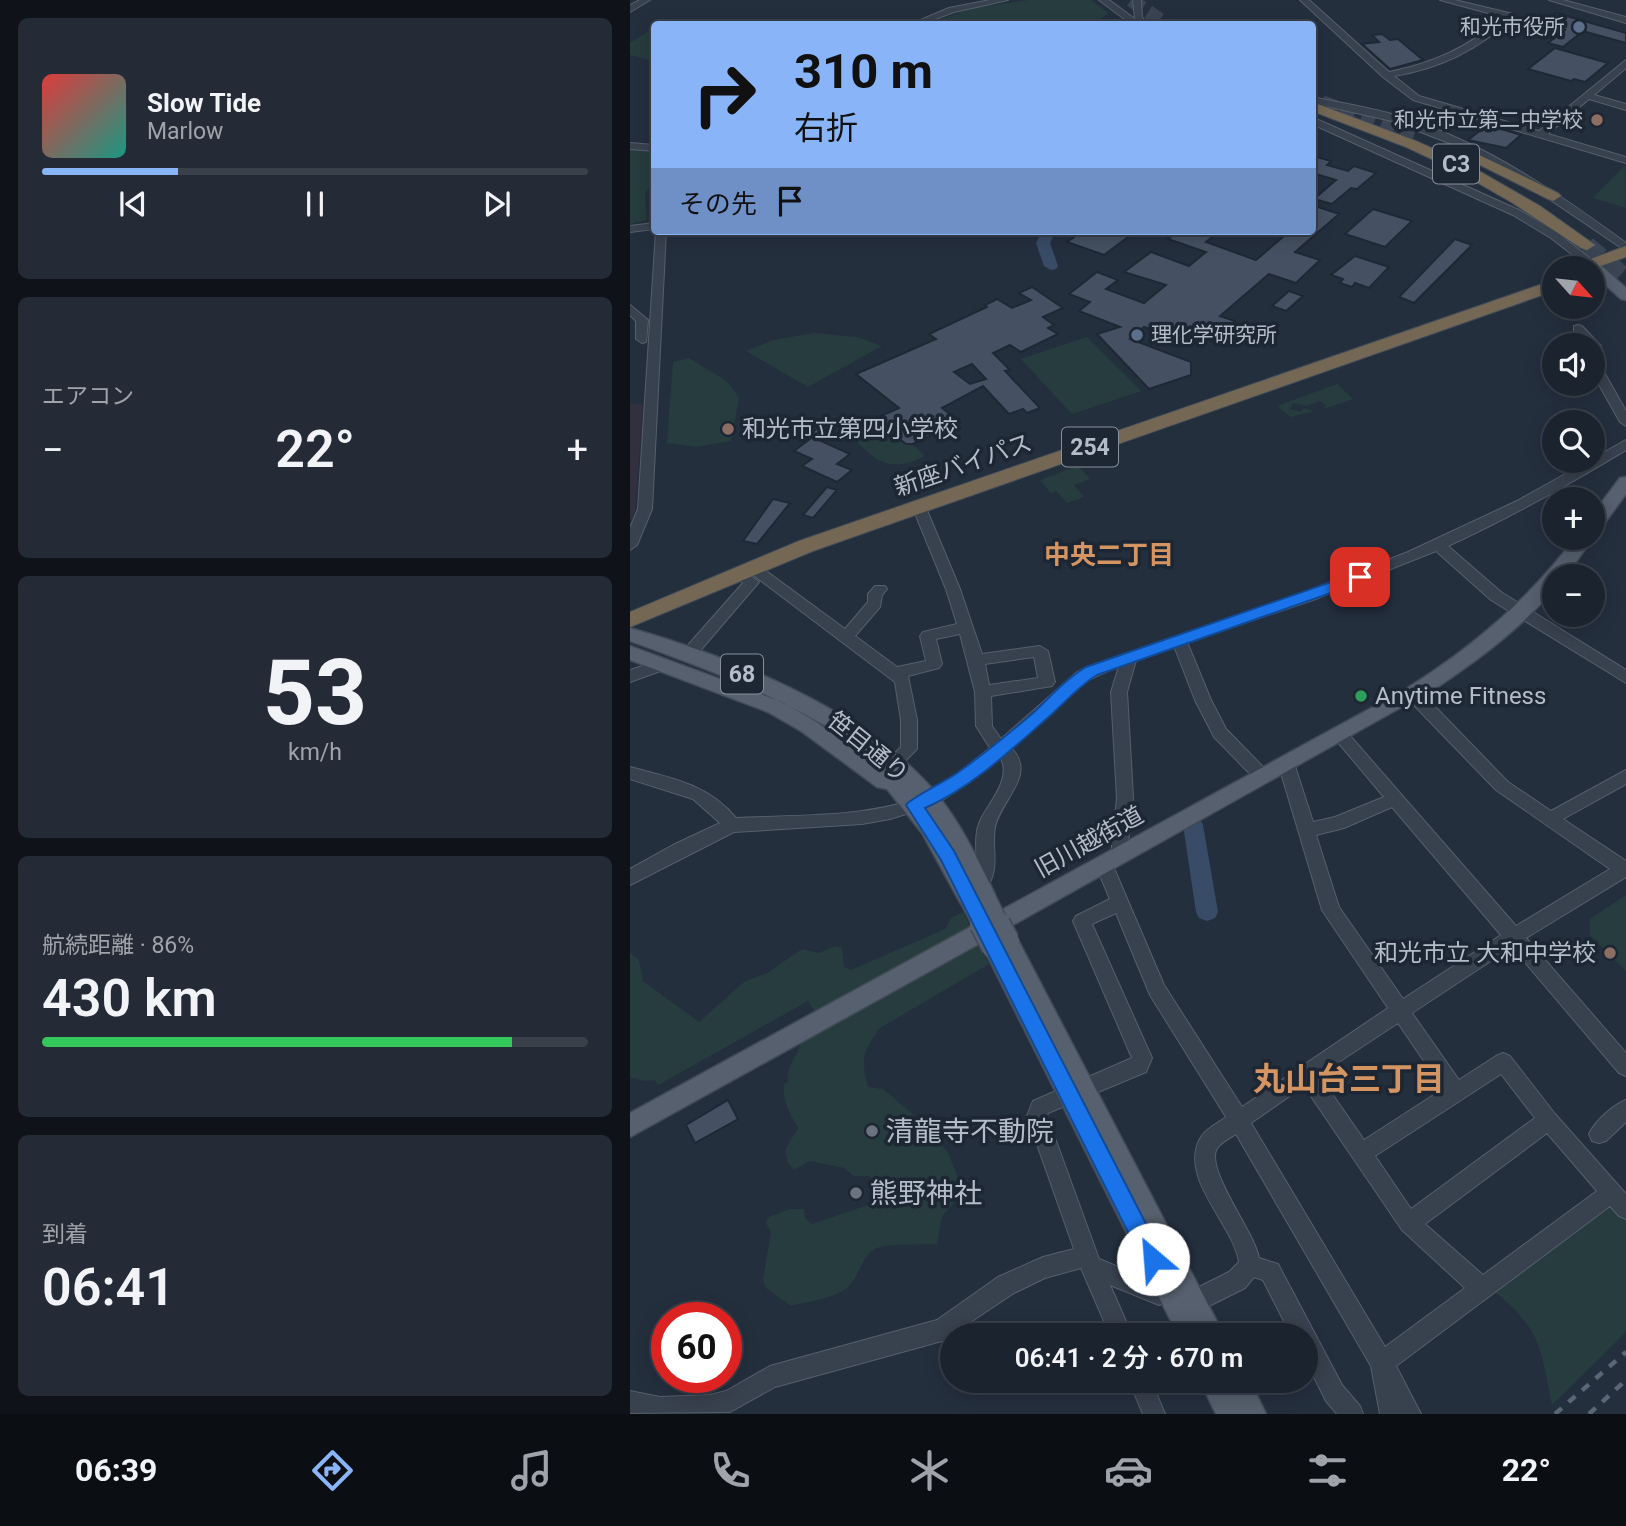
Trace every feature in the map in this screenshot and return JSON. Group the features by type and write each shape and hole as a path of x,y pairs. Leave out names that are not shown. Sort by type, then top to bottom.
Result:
{"highway":[{"name":"C3","path":"1316,107 1403,140 1478,176 1592,243 1523,190 1423,137"},
{"path":"1316,114 1403,147 1470,180 1536,220 1555,236"},
{"path":"1423,137 1553,196"},
{"path":"1605,260 1626,250"},
{"path":"1605,264 1626,259"},
{"name":"新座バイパス","path":"630,609 781,548 1542,282"},
{"name":"新座バイパス","path":"630,620 806,546 1542,289"},
{"path":"652,633 653,621 666,605"}],"main road":[{"path":"1605,280 1626,296"},
{"path":"1605,513 1624,490"},
{"name":"旧川越街道","path":"1565,564 1576,550"},
{"name":"旧川越街道","path":"630,1126 1413,694 1472,654 1522,612 1542,591"},
{"path":"630,626 779,677 823,699 868,729 900,772 880,780 808,726 775,707 630,653"},
{"name":"笹目通り","path":"630,634 760,680 805,701 845,730 866,754 900,772 921,802 947,856 977,892 1000,944 1180,1300 1188,1323"},
{"name":"笹目通り","path":"630,643 768,693 845,730"},
{"name":"笹目通り","path":"1180,1300 1200,1323"},
{"path":"1220,1393 1231,1414"},
{"path":"1241,1393 1252,1414"}],"street":[{"path":"631,8 646,0"},
{"path":"923,21 952,10 1004,0"},
{"path":"1103,0 1132,21"},
{"path":"1137,0 1140,21"},
{"path":"1386,75 1426,69 1453,58 1510,16 1444,0"},
{"path":"1553,0 1626,20"},
{"path":"1306,1 1386,75 1421,100 1626,160"},
{"path":"1306,1 1321,1"},
{"path":"1541,135 1626,63"},
{"path":"1588,96 1626,107"},
{"path":"1316,101 1419,127 1505,167 1553,196 1626,250"},
{"path":"1316,122 1396,160 1488,198 1555,236 1577,256"},
{"path":"630,146 651,148"},
{"path":"630,229 651,226"},
{"path":"630,545 645,509 661,235"},
{"path":"630,309 642,320 642,339"},
{"path":"1578,329 1595,346 1599,374 1626,422"},
{"path":"630,878 679,850 732,825 862,817 921,802 965,777 1081,677 1179,640 1335,587 1438,545 1548,490 1626,444"},
{"path":"919,506 953,589 976,660 983,692 984,726 993,741 1010,757 1011,781 987,825 986,875 977,892"},
{"path":"1438,545 1483,586 1624,673"},
{"path":"747,571 847,636 896,673 904,685 909,720 909,748 900,772"},
{"path":"694,648 752,582 747,571"},
{"path":"847,636 875,603 875,594 880,589"},
{"path":"896,673 934,664 928,636 964,628"},
{"path":"1179,640 1203,700 1220,733 1263,777"},
{"path":"976,660 1040,650 1047,682 983,692"},
{"path":"1129,658 1119,692 1125,798 1112,859 1121,902 1157,989 1238,1119 1410,1414"},
{"path":"630,676 655,669 661,664"},
{"path":"630,1402 659,1411 710,1406 730,1401 770,1377 942,1330 1006,1285 1043,1268 1089,1261 1159,1294 1180,1300 1241,1277 1250,1265 1248,1249 1211,1180 1203,1158 1209,1141 1306,1073 1514,936 1624,868 1502,786 1413,694"},
{"path":"1339,734 1626,1067"},
{"path":"1286,763 1331,910 1455,1090"},
{"path":"630,773 702,794 709,798 732,825"},
{"path":"1550,819 1626,776"},
{"path":"1307,830 1338,823 1396,799"},
{"path":"1116,1323 1089,1261 1037,1116 1041,1107 1139,1066 1142,1058 1082,921 1121,902"},
{"path":"1361,1153 1455,1090 1503,1062 1548,1120 1618,1201 1481,1288 1382,1363"},
{"path":"1306,1073 1409,1223 1481,1288"},
{"path":"1599,1134 1626,1109"},
{"path":"1409,1223 1548,1120"},
{"path":"1250,1265 1270,1272 1297,1323"},
{"path":"1382,1363 1391,1414"},
{"path":"1318,1364 1334,1394 1352,1414"},
{"path":"1145,1393 1154,1414"}],"shaded area":[{"path":"630,403 643,405 635,511 630,521"}],"green space":[{"path":"1028,0 1091,0 1109,13 1097,21 935,21 973,8"},
{"path":"651,30 651,60 630,55 630,43"},
{"path":"630,148 651,150 651,183 645,195 647,220 630,224"},
{"path":"1625,165 1626,208 1593,198"},
{"path":"815,333 857,337 882,346 808,387 746,351 773,340"},
{"path":"1087,337 1141,391 1072,414 1021,359"},
{"path":"689,358 728,382 739,398 731,441 696,447 667,443 673,362"},
{"path":"1337,384 1353,399 1327,408 1324,408 1326,405 1320,401 1307,406 1293,403 1290,409 1301,412 1304,408 1314,411 1291,417 1277,406"},
{"path":"881,426 906,444 910,442 925,456 894,465 871,455 855,439"},
{"path":"1078,466 1090,479 1074,485 1084,497 1067,503 1056,491 1051,493 1040,480"},
{"path":"1626,895 1626,971 1590,935 1590,919"},
{"path":"963,912 972,930 816,1014 808,1001 658,1085 655,1080 644,1081 630,1077 630,953 639,960 643,981 699,1022 744,982 767,973 802,949 819,953 835,946 842,948 844,967 851,970 945,929 951,918"},
{"path":"979,945 989,964 880,1028 866,1050 864,1063 868,1087 883,1089 915,1116 947,1151 960,1182 953,1204 942,1216 937,1244 877,1248 868,1255 852,1282 843,1291 791,1306 766,1288 763,1280 771,1232 766,1223 769,1217 790,1209 804,1209 805,1218 812,1224 871,1204 877,1186 870,1176 854,1176 844,1168 810,1161 794,1170 788,1163 785,1150 798,1128 785,1102 784,1084 788,1082 788,1071 801,1040"},
{"path":"1608,1203 1626,1216 1626,1332 1552,1405 1542,1356 1531,1330 1496,1293 1496,1287"}],"building":[{"name":"和光市役所","path":"1556,13 1626,33 1626,43 1583,31 1563,47 1548,43 1565,30 1542,23"},
{"path":"1382,34 1390,40 1398,39 1423,60 1390,69 1362,44 1379,42 1372,35"},
{"path":"1555,48 1608,63 1585,82 1574,79 1571,81 1528,69"},
{"path":"1486,126 1521,135 1506,148 1468,140"},
{"path":"1316,158 1331,161 1327,165 1348,171 1354,166 1376,173 1357,189 1351,188 1332,204 1316,200 1336,180 1316,174"},
{"path":"1316,209 1339,214 1316,234"},
{"path":"1373,209 1412,221 1385,247 1345,234"},
{"path":"1077,235 1131,235 1104,255 1067,242"},
{"path":"1174,235 1215,235 1206,242 1256,260 1285,235 1315,235 1295,252 1320,260 1296,283 1269,274 1220,316 1235,321 1222,333 1235,338 1225,346 1188,332 1180,339 1144,327 1130,339 1191,362 1191,375 1149,389 1097,334 1120,327 1079,311 1090,302 1069,294 1097,272 1118,280 1106,289 1144,303 1166,285 1124,272 1151,252 1189,266 1206,252 1168,239"},
{"path":"1455,239 1472,245 1414,303 1399,297"},
{"path":"1355,256 1389,267 1369,288 1355,283 1352,287 1340,283 1343,279 1331,275"},
{"path":"1032,287 1063,308 1043,317 1054,325 1048,328 1058,334 1021,352 1010,345 993,353 1010,370 1005,371 1040,408 1027,413 1023,409 1009,414 983,386 942,408 960,422 913,444 906,444 874,419 899,408 856,374 936,339 929,334 987,307 985,305 997,299 1012,308 1031,300 1019,293","holes":["972,364 986,379 970,384 954,372"]},
{"path":"1289,291 1303,296 1286,311 1272,306"},
{"path":"818,428 831,433 821,441 850,454 837,464 852,470 837,482 802,466 812,459 794,451 810,439 806,437"},
{"path":"827,487 837,490 813,518 803,515"},
{"path":"773,499 790,503 757,544 743,541"},
{"path":"728,1100 738,1119 695,1143 686,1125"}],"waterway":[{"path":"1047,235 1043,243 1051,266"},
{"path":"1193,825 1207,912"}],"tunnel":[{"path":"1131,0 1162,21"},
{"path":"1322,102 1420,138"},
{"path":"1587,245 1626,278"}],"railway":[{"path":"1555,1414 1626,1352"},
{"path":"1589,1414 1626,1380"}],"place":[{"name":"和光市役所","path":"1579,27"},
{"name":"和光市立第二中学校","path":"1597,120"},
{"name":"理化学研究所","path":"1137,335"},
{"name":"和光市立第四小学校","path":"728,429"},
{"name":"Anytime Fitness","path":"1361,696"},
{"name":"和光市立 大和中学校","path":"1610,953"},
{"name":"清龍寺不動院","path":"872,1131"},
{"name":"熊野神社","path":"856,1193"}],"district":[{"name":"中央二丁目","path":"1109,555"},
{"name":"丸山台三丁目","path":"1349,1079"}],"route":[{"path":"1153,1259 947,856 914,805 929,800 965,777 1037,718 1081,677 1092,671 1360,577"}]}
